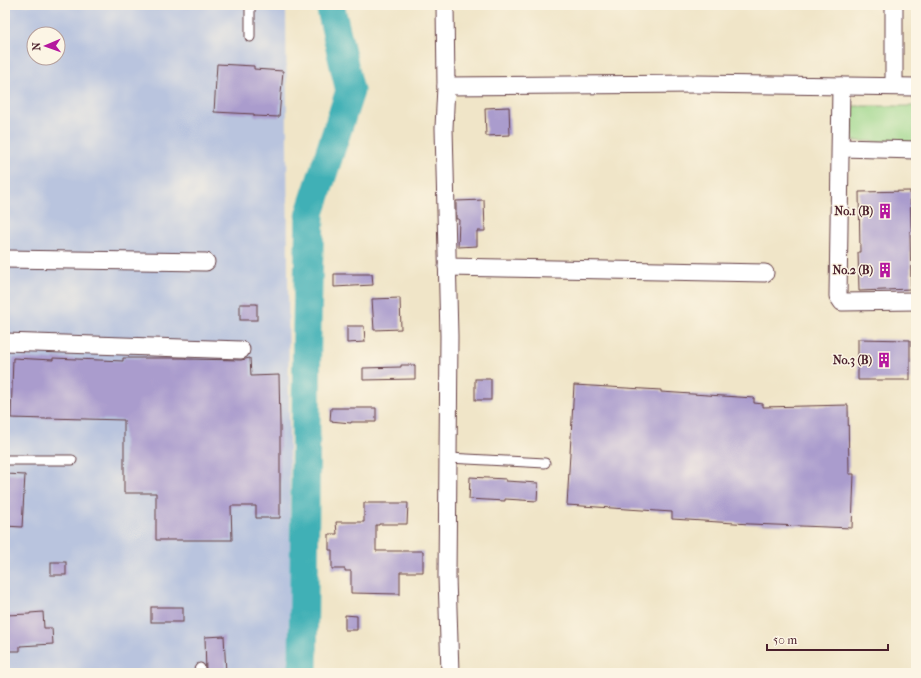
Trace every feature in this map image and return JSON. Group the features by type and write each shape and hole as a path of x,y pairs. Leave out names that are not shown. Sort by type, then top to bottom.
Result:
{"street":[{"path":"445,5 446,86 444,128 449,336 447,577 450,673"},
{"path":"894,5 894,86"},
{"path":"446,86 696,84 916,87"},
{"path":"842,86 838,296 842,302 916,301"},
{"path":"841,148 916,150"},
{"path":"5,259 206,262"},
{"path":"447,267 765,273"},
{"path":"5,342 241,350"}],"lane":[{"path":"250,5 250,37"},
{"path":"448,458 545,463"},
{"path":"5,460 72,460"}],"shaded area":[{"path":"5,5 286,5 291,673 5,673"}],"green space":[{"path":"853,106 916,106 916,142 853,141"}],"building":[{"path":"217,64 254,66 254,69 283,71 279,117 214,112"},
{"path":"509,107 510,135 486,136 485,108"},
{"path":"910,191 911,289 859,291 859,192"},
{"path":"484,200 485,231 477,231 477,246 458,247 459,219 456,219 456,201"},
{"path":"334,274 372,274 373,285 334,287"},
{"path":"400,298 401,329 374,330 372,299"},
{"path":"240,304 257,304 257,320 240,320"},
{"path":"347,326 364,326 365,342 347,343"},
{"name":"No.3 (B)","path":"858,339 910,340 910,380 858,380"},
{"path":"13,358 123,361 123,358 241,360 250,358 251,376 279,375 280,518 256,518 256,506 231,506 232,540 156,540 156,493 124,493 124,420 11,418"},
{"path":"401,365 415,365 415,379 363,380 363,368 401,367"},
{"path":"475,379 491,379 491,400 475,400"},
{"path":"574,385 661,390 661,392 754,398 754,403 763,404 763,407 848,405 849,474 854,474 852,528 672,519 672,512 567,505"},
{"path":"331,408 376,408 376,422 351,423 330,421"},
{"path":"6,474 25,475 22,527 5,526"},
{"path":"470,477 538,483 537,501 469,499"},
{"path":"364,503 408,503 407,524 376,525 376,551 423,551 423,572 400,572 400,594 351,593 351,571 345,571 345,569 332,569 332,550 329,550 329,534 337,534 336,522 364,522"},
{"path":"51,562 66,562 66,575 51,575"},
{"path":"151,607 183,607 183,622 151,622"},
{"path":"43,612 44,628 52,628 53,644 20,646 20,651 5,651 5,615"},
{"path":"345,615 357,616 357,630 345,630"},
{"path":"224,636 226,673 206,673 205,637"}],"waterway":[{"path":"303,673 307,323 310,213 350,91 330,5"}],"place":[{"name":"No.1 (B)","path":"885,211"},
{"name":"No.2 (B)","path":"885,270"},
{"name":"No.3 (B)","path":"884,360"}]}
